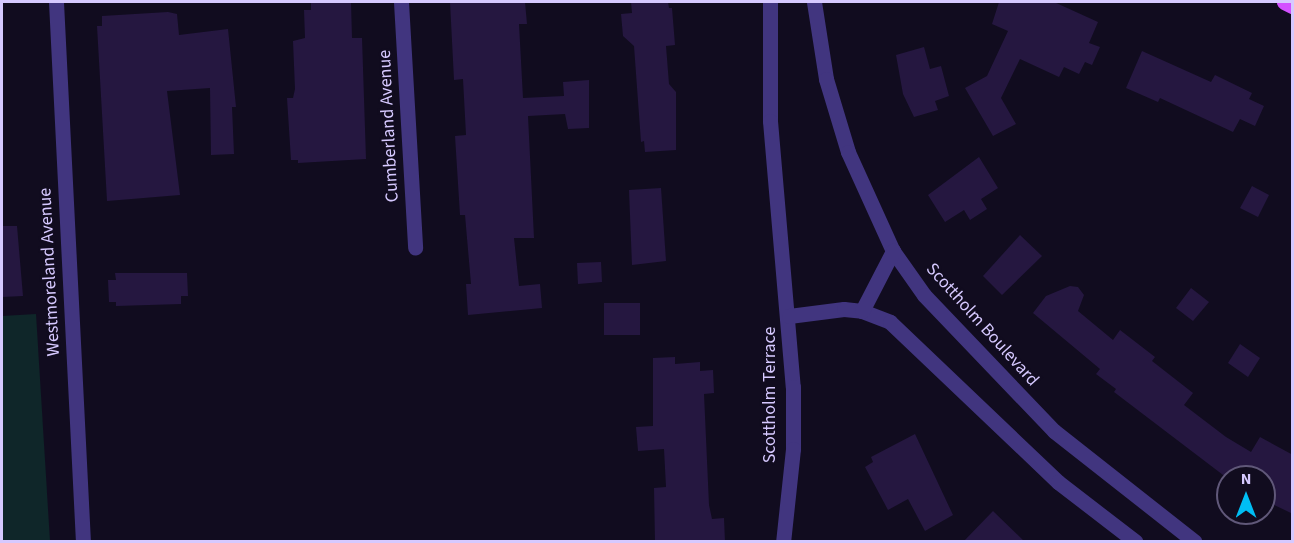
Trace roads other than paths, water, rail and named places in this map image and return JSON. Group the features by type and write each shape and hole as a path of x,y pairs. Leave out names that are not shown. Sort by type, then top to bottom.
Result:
{"main road":[{"path":"1284,2 1293,6"}],"street":[{"name":"Westmoreland Avenue","path":"56,2 83,542"},
{"name":"Cumberland Avenue","path":"402,2 415,248"},
{"path":"770,2 770,121 789,316"},
{"name":"Scottholm Boulevard","path":"814,2 826,79 848,152 892,251 924,295 1054,431 1195,542"},
{"path":"892,251 862,311 890,322 1058,482 1136,542"},
{"name":"Scottholm Terrace","path":"783,542 793,449 789,316 844,309 862,311"},
{"path":"786,509 792,542"}]}
